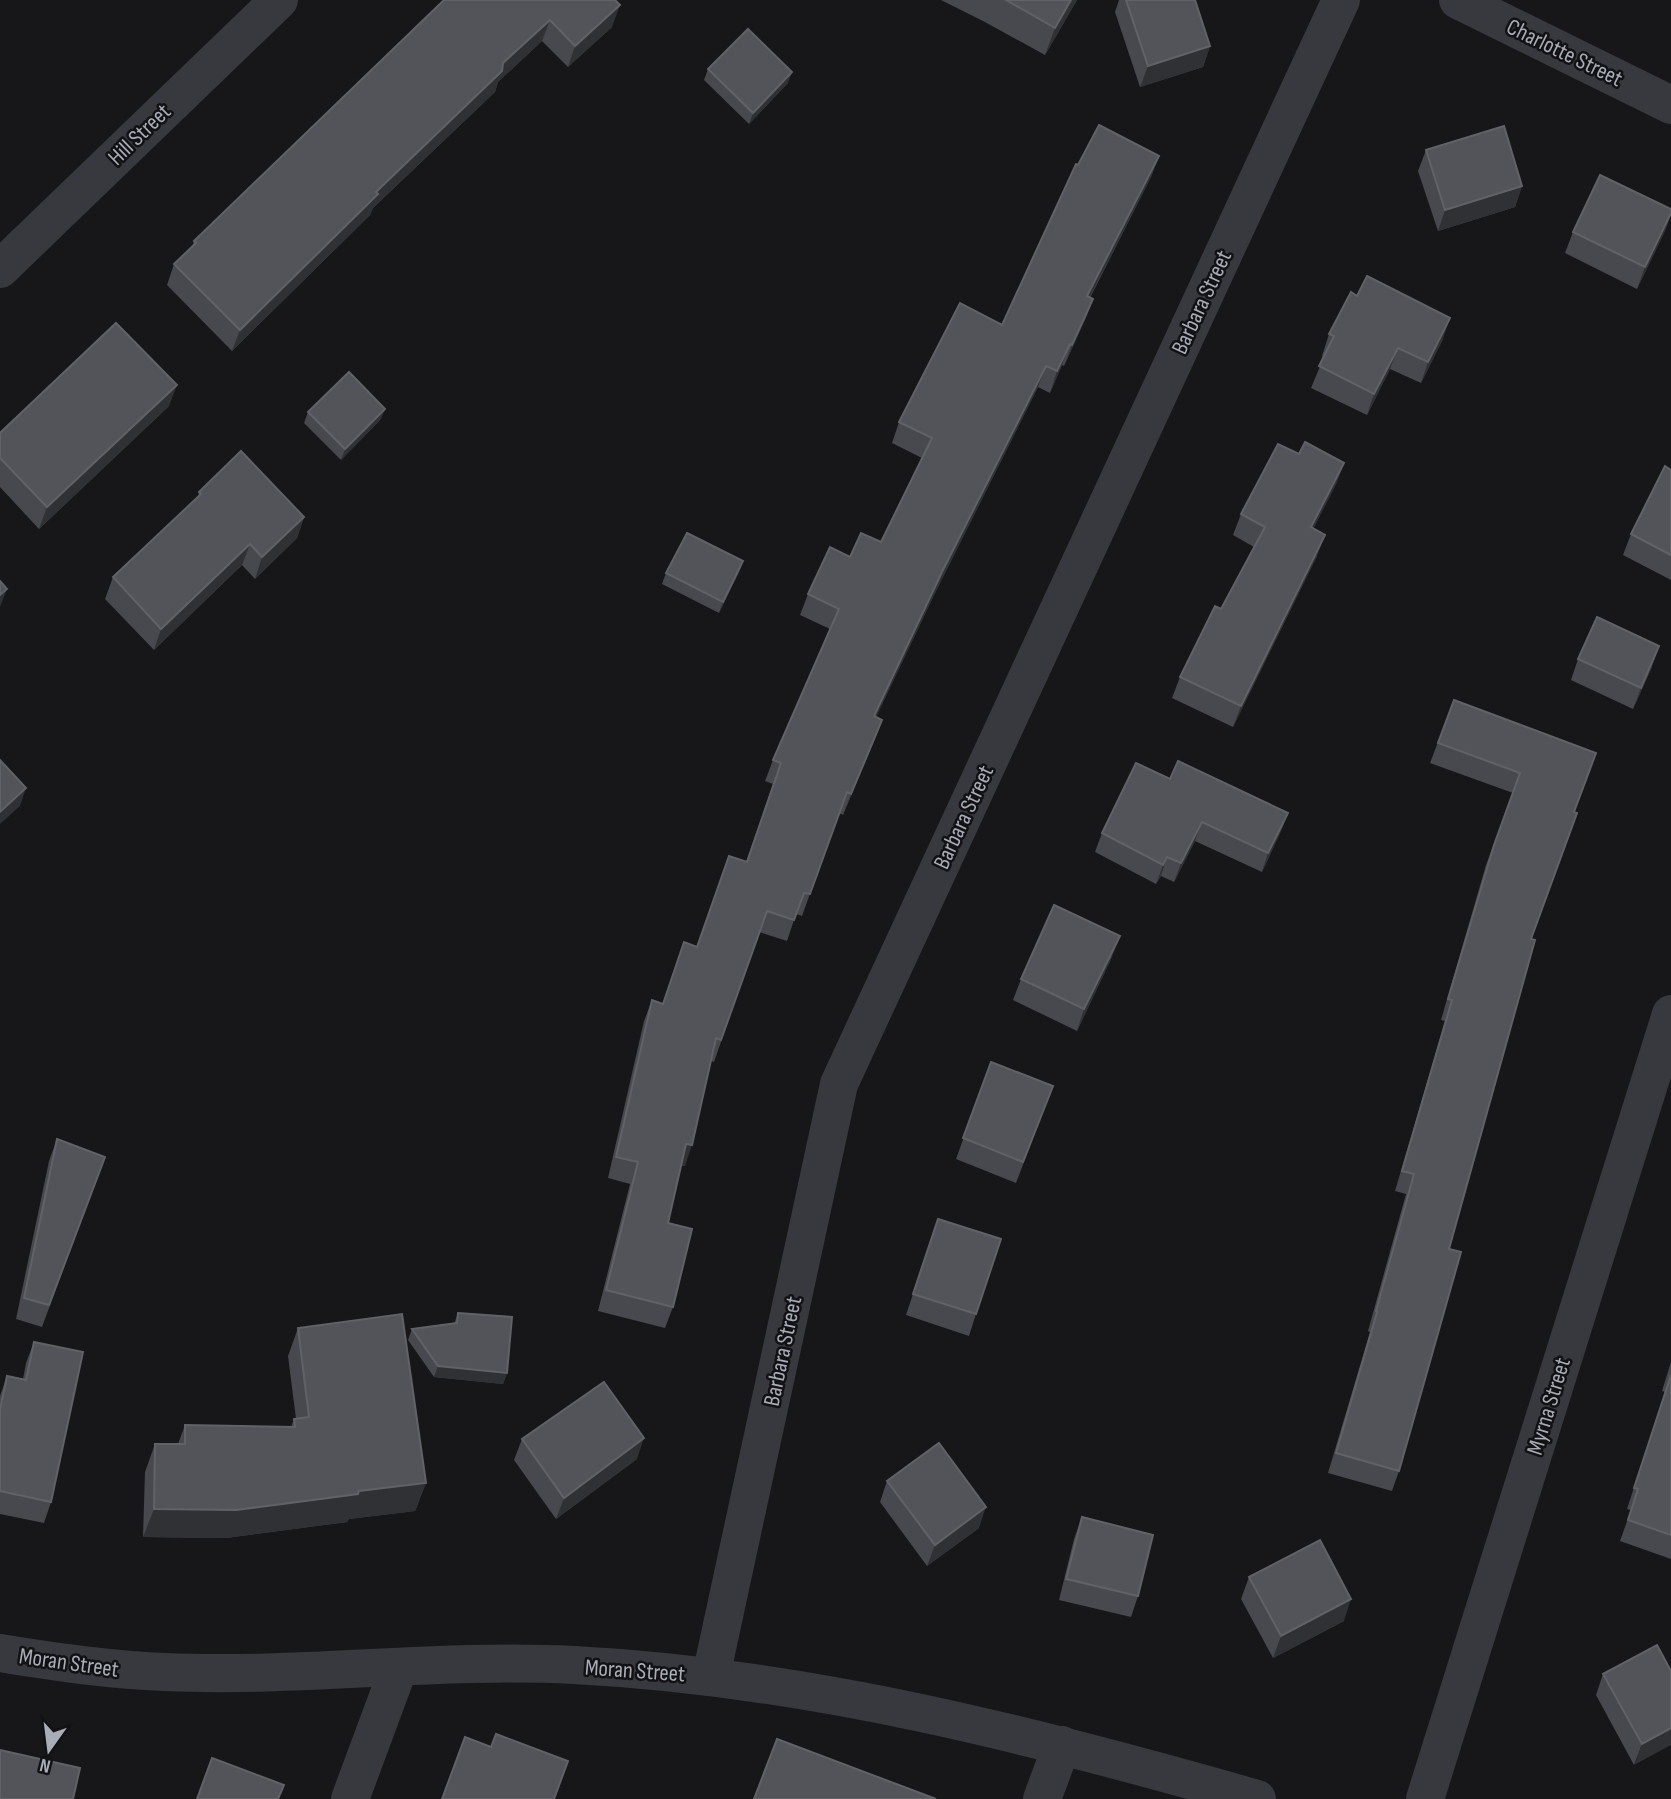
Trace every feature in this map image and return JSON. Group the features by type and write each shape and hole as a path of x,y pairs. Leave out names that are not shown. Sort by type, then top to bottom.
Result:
{"street":[{"name":"Hill Street","path":"0,270 279,0"},
{"name":"Barbara Street","path":"711,1676 839,1084 1341,0"},
{"name":"Charlotte Street","path":"1458,0 1671,105"},
{"name":"Myrna Street","path":"1425,1799 1671,1014"},
{"name":"Moran Street","path":"0,1653 60,1663 167,1672 571,1665 711,1676 825,1694 944,1718 1062,1745 1257,1799"},
{"path":"350,1799 399,1667"},
{"path":"1042,1799 1062,1745"}],"building":[{"path":"444,0 615,0 620,5 575,46 550,20 503,63 502,71 376,192 378,194 240,330 174,264 196,243 194,241"},
{"path":"1006,0 1071,0 1055,28"},
{"path":"1126,0 1195,0 1210,46 1148,66"},
{"path":"748,29 792,72 753,113 708,69"},
{"path":"1099,125 1159,156 1087,296 1093,299 1072,345 1070,344 1057,371 1046,366 942,572 874,716 882,720 851,794 847,792 810,894 804,893 794,920 767,911 721,1040 716,1038 692,1145 686,1144 668,1223 692,1229 673,1307 606,1290 638,1162 616,1157 652,1000 663,1004 684,942 697,947 729,856 747,862 781,763 773,760 839,609 808,594 830,547 850,557 861,533 881,542 932,438 899,422 960,303 1002,325 1076,164 1078,165"},
{"path":"1504,126 1522,186 1445,210 1426,150"},
{"path":"1600,175 1671,209 1645,267 1573,232"},
{"path":"1367,276 1450,318 1428,362 1398,348 1374,394 1319,366 1334,336 1329,334 1351,292 1357,296"},
{"path":"116,323 177,385 47,507 0,458 0,433"},
{"path":"349,372 385,409 345,449 308,412"},
{"path":"1305,442 1344,463 1311,527 1325,535 1241,706 1180,677 1215,606 1221,609 1265,527 1241,514 1278,444 1299,454"},
{"path":"241,451 304,517 262,557 250,544 161,629 113,577 201,494 199,492"},
{"path":"1665,466 1671,470 1671,555 1631,534"},
{"path":"687,533 743,561 723,602 666,573"},
{"path":"0,581 7,589 0,595"},
{"path":"1597,617 1659,646 1641,688 1578,659"},
{"path":"1454,700 1596,753 1531,939 1535,940 1449,1249 1461,1252 1399,1471 1336,1453 1414,1174 1402,1171 1452,1000 1448,999 1494,845 1520,773 1438,743"},
{"path":"0,760 26,788 0,812"},
{"path":"1178,761 1288,813 1268,853 1202,822 1181,863 1167,857 1163,865 1102,833 1136,763 1170,779"},
{"path":"1054,905 1120,936 1084,1009 1021,979"},
{"path":"991,1062 1053,1086 1023,1162 963,1138"},
{"path":"57,1139 105,1157 49,1305 24,1298"},
{"path":"938,1219 1001,1239 976,1314 913,1294"},
{"path":"458,1313 512,1317 507,1373 438,1366 412,1329 457,1323"},
{"path":"402,1314 426,1483 236,1510 154,1509 155,1444 185,1444 185,1425 295,1427 294,1419 309,1417 298,1328"},
{"path":"34,1342 83,1352 51,1502 0,1491 0,1410 7,1376 26,1380"},
{"path":"1671,1375 1671,1535 1628,1520 1638,1489 1634,1488"},
{"path":"604,1382 644,1438 564,1498 522,1439"},
{"path":"939,1443 986,1507 935,1545 887,1481"},
{"path":"1082,1517 1153,1535 1138,1596 1066,1579"},
{"path":"1320,1540 1351,1599 1281,1636 1249,1577"},
{"path":"1657,1645 1671,1671 1671,1728 1642,1744 1603,1674"},
{"path":"496,1734 568,1761 554,1799 442,1799 465,1737 491,1747"},
{"path":"777,1739 936,1799 754,1799"},
{"path":"0,1750 80,1768 73,1799 0,1799"},
{"path":"212,1758 284,1785 278,1799 197,1799"}]}
